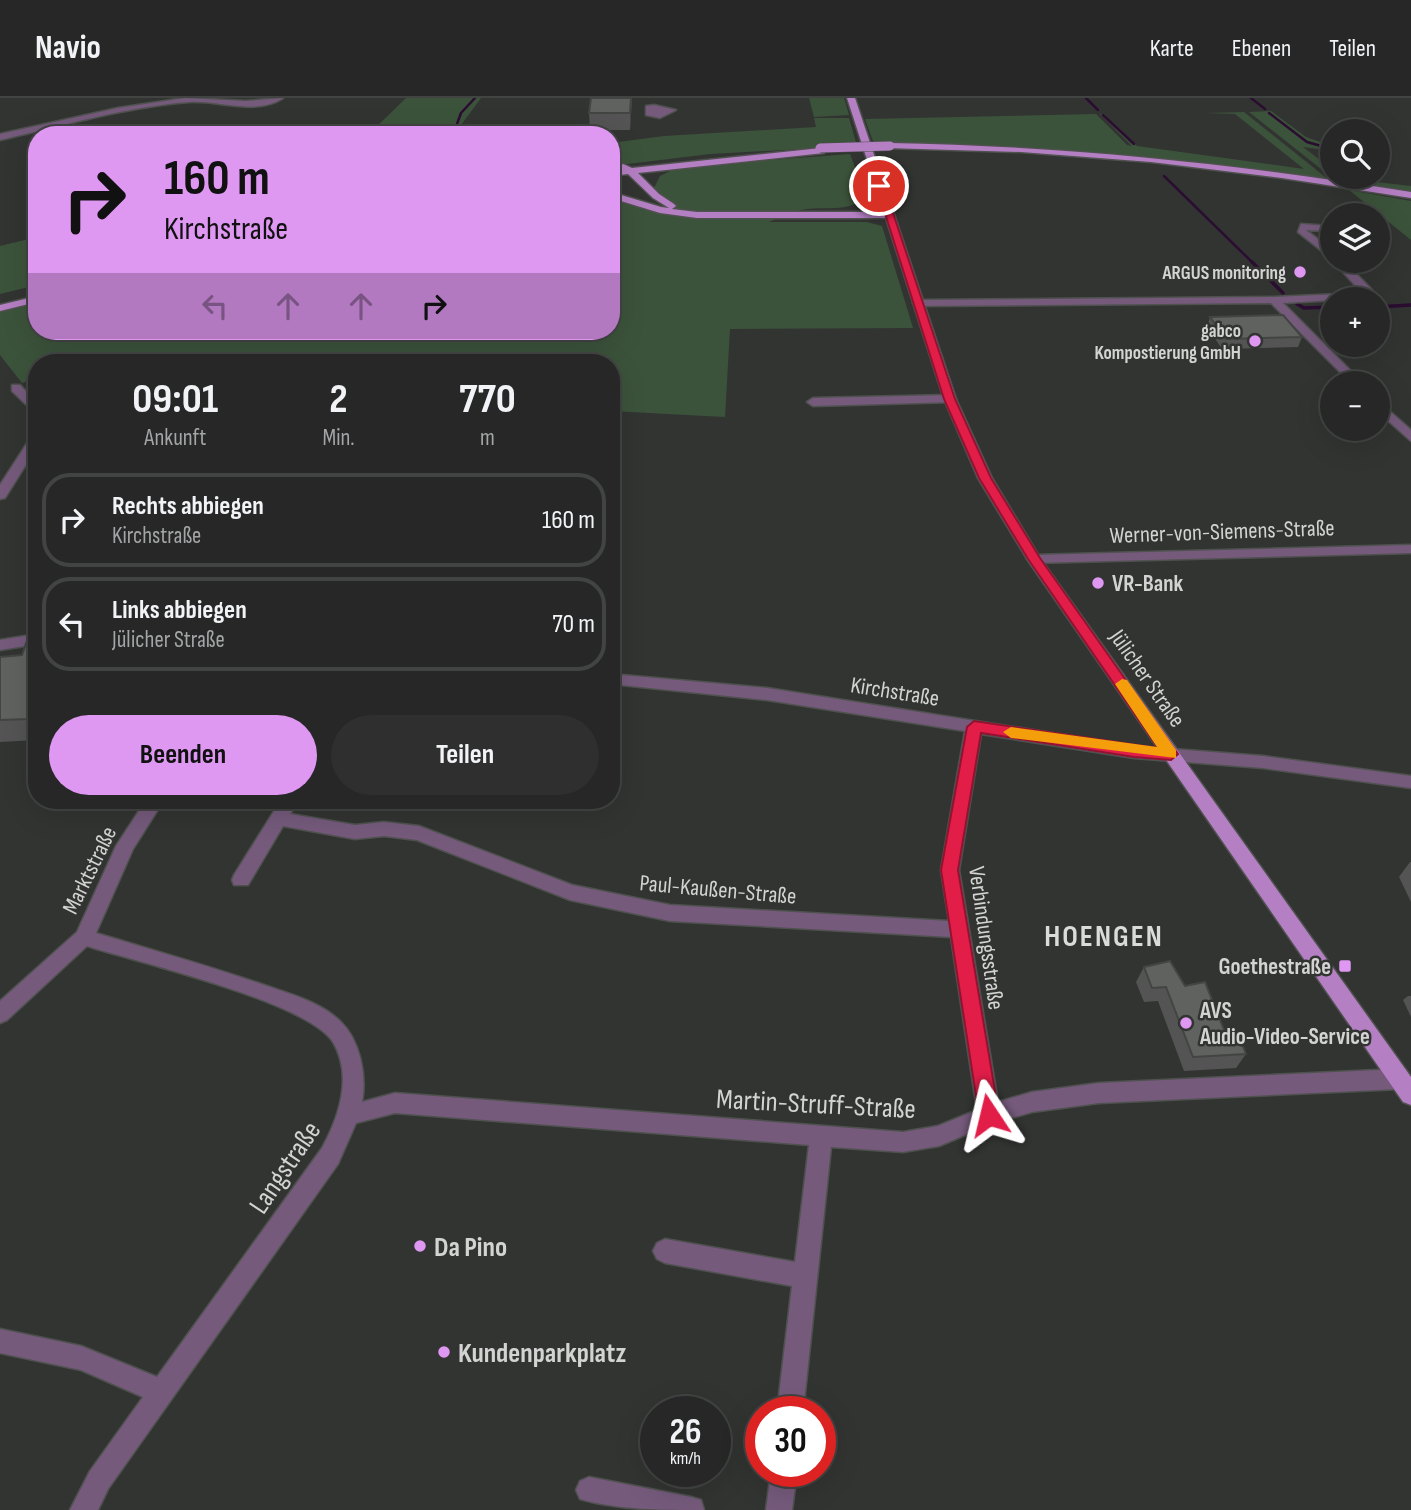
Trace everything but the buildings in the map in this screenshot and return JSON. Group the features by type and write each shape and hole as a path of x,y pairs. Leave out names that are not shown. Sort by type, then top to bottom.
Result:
{"main road":[{"name":"Jülicher Straße","path":"851,98 950,399 985,478 1034,559 1406,1087"},
{"path":"620,170 821,149 891,147 1090,156 1247,171 1411,195"},
{"path":"620,170 821,149"},
{"path":"647,190 655,176 676,165"},
{"path":"620,172 660,202 690,214"},
{"path":"620,176 632,198 642,204"},
{"path":"840,215 868,201 879,186"},
{"path":"620,198 690,214 888,215"},
{"path":"0,308 28,301"}],"street":[{"path":"55,126 176,102 210,100 259,103 279,98"},
{"path":"0,137 28,131"},
{"path":"918,303 1274,300 1366,296 1368,292 1352,273"},
{"path":"1274,300 1345,371"},
{"path":"16,388 28,401"},
{"path":"813,402 950,399"},
{"path":"1390,417 1411,437"},
{"path":"0,495 28,451"},
{"name":"Werner-von-Siemens-Straße","path":"1034,559 1411,549"},
{"path":"0,645 28,640"},
{"name":"Kirchstraße","path":"620,680 767,694 1134,752 1171,754"},
{"name":"Verbindungsstraße","path":"974,727 950,870 957,929 989,1115"},
{"path":"1171,754 1411,782"},
{"name":"Marktstraße","path":"0,1014 84,937 125,846 149,809"},
{"path":"241,880 285,809"},
{"name":"Paul-Kaußen-Straße","path":"279,819 355,832 384,829 419,833 570,892 670,913 957,929"},
{"name":"Langstraße","path":"83,1510 99,1480 330,1156 343,1135 355,1090 352,1061 339,1034 299,1006 84,937"},
{"name":"Martin-Struff-Straße","path":"349,1115 396,1103 903,1142 939,1136 989,1115 1032,1102 1099,1093 1406,1087"},
{"path":"792,1396 821,1137"},
{"path":"665,1251 805,1276"},
{"path":"0,1341 80,1358 162,1392"},
{"path":"779,1510 782,1487"},
{"path":"589,1490 691,1510"}],"green space":[{"path":"406,98 481,98 461,126 377,126"},
{"path":"809,98 844,98 849,115 814,117"},
{"path":"1271,111 1306,137 1320,142 1320,149 1303,147 1320,160 1320,168 1249,112"},
{"path":"1244,112 1320,173 1320,179 1111,154 874,144 865,119 1096,114 1127,145 1132,146 1100,114 1104,114 1137,146 1304,169 1235,114 1205,113"},
{"path":"814,118 849,118 857,146 710,154 620,165 620,142 664,136 816,127"},
{"path":"850,154 866,197 851,205 801,210 769,222 867,222 882,226 913,328 730,329 725,417 620,411 620,354 28,354 28,381 22,383 0,355 0,312 28,305 28,340 620,340 620,201 669,215 671,203 654,188 660,176 679,167"},
{"path":"1390,184 1411,186 1411,192 1390,189"},
{"path":"1349,190 1411,201 1411,240 1390,223 1390,203 1365,203"},
{"path":"28,239 28,287 0,294 0,246"}],"waterway":[{"path":"456,126 461,113 475,98"},
{"path":"1086,98 1098,110"},
{"path":"1251,98 1265,109"},
{"path":"1269,113 1307,142 1320,146"},
{"path":"1103,115 1134,144"},
{"path":"1164,176 1254,264"},
{"path":"1254,264 1283,293"},
{"path":"1297,304 1304,308 1320,307"},
{"path":"1390,306 1411,305"}],"slow traffic":[{"path":"1011,732 1134,752 1171,754 1122,684"}],"place":[{"name":"ARGUS monitoring","path":"1300,272"},
{"name":"gabco Kompostierung GmbH","path":"1255,341"},
{"name":"VR-Bank","path":"1098,583"},
{"name":"Goethestraße","path":"1345,966"},
{"name":"AVS Audio-Video-Service","path":"1186,1023"},
{"name":"Da Pino","path":"420,1246"},
{"name":"Kundenparkplatz","path":"444,1352"}],"district":[{"name":"HOENGEN","path":"1104,936"}],"route":[{"path":"879,186 950,399 985,478 1034,559 1171,754 1134,752 974,727 950,870 957,929 989,1115"}]}
